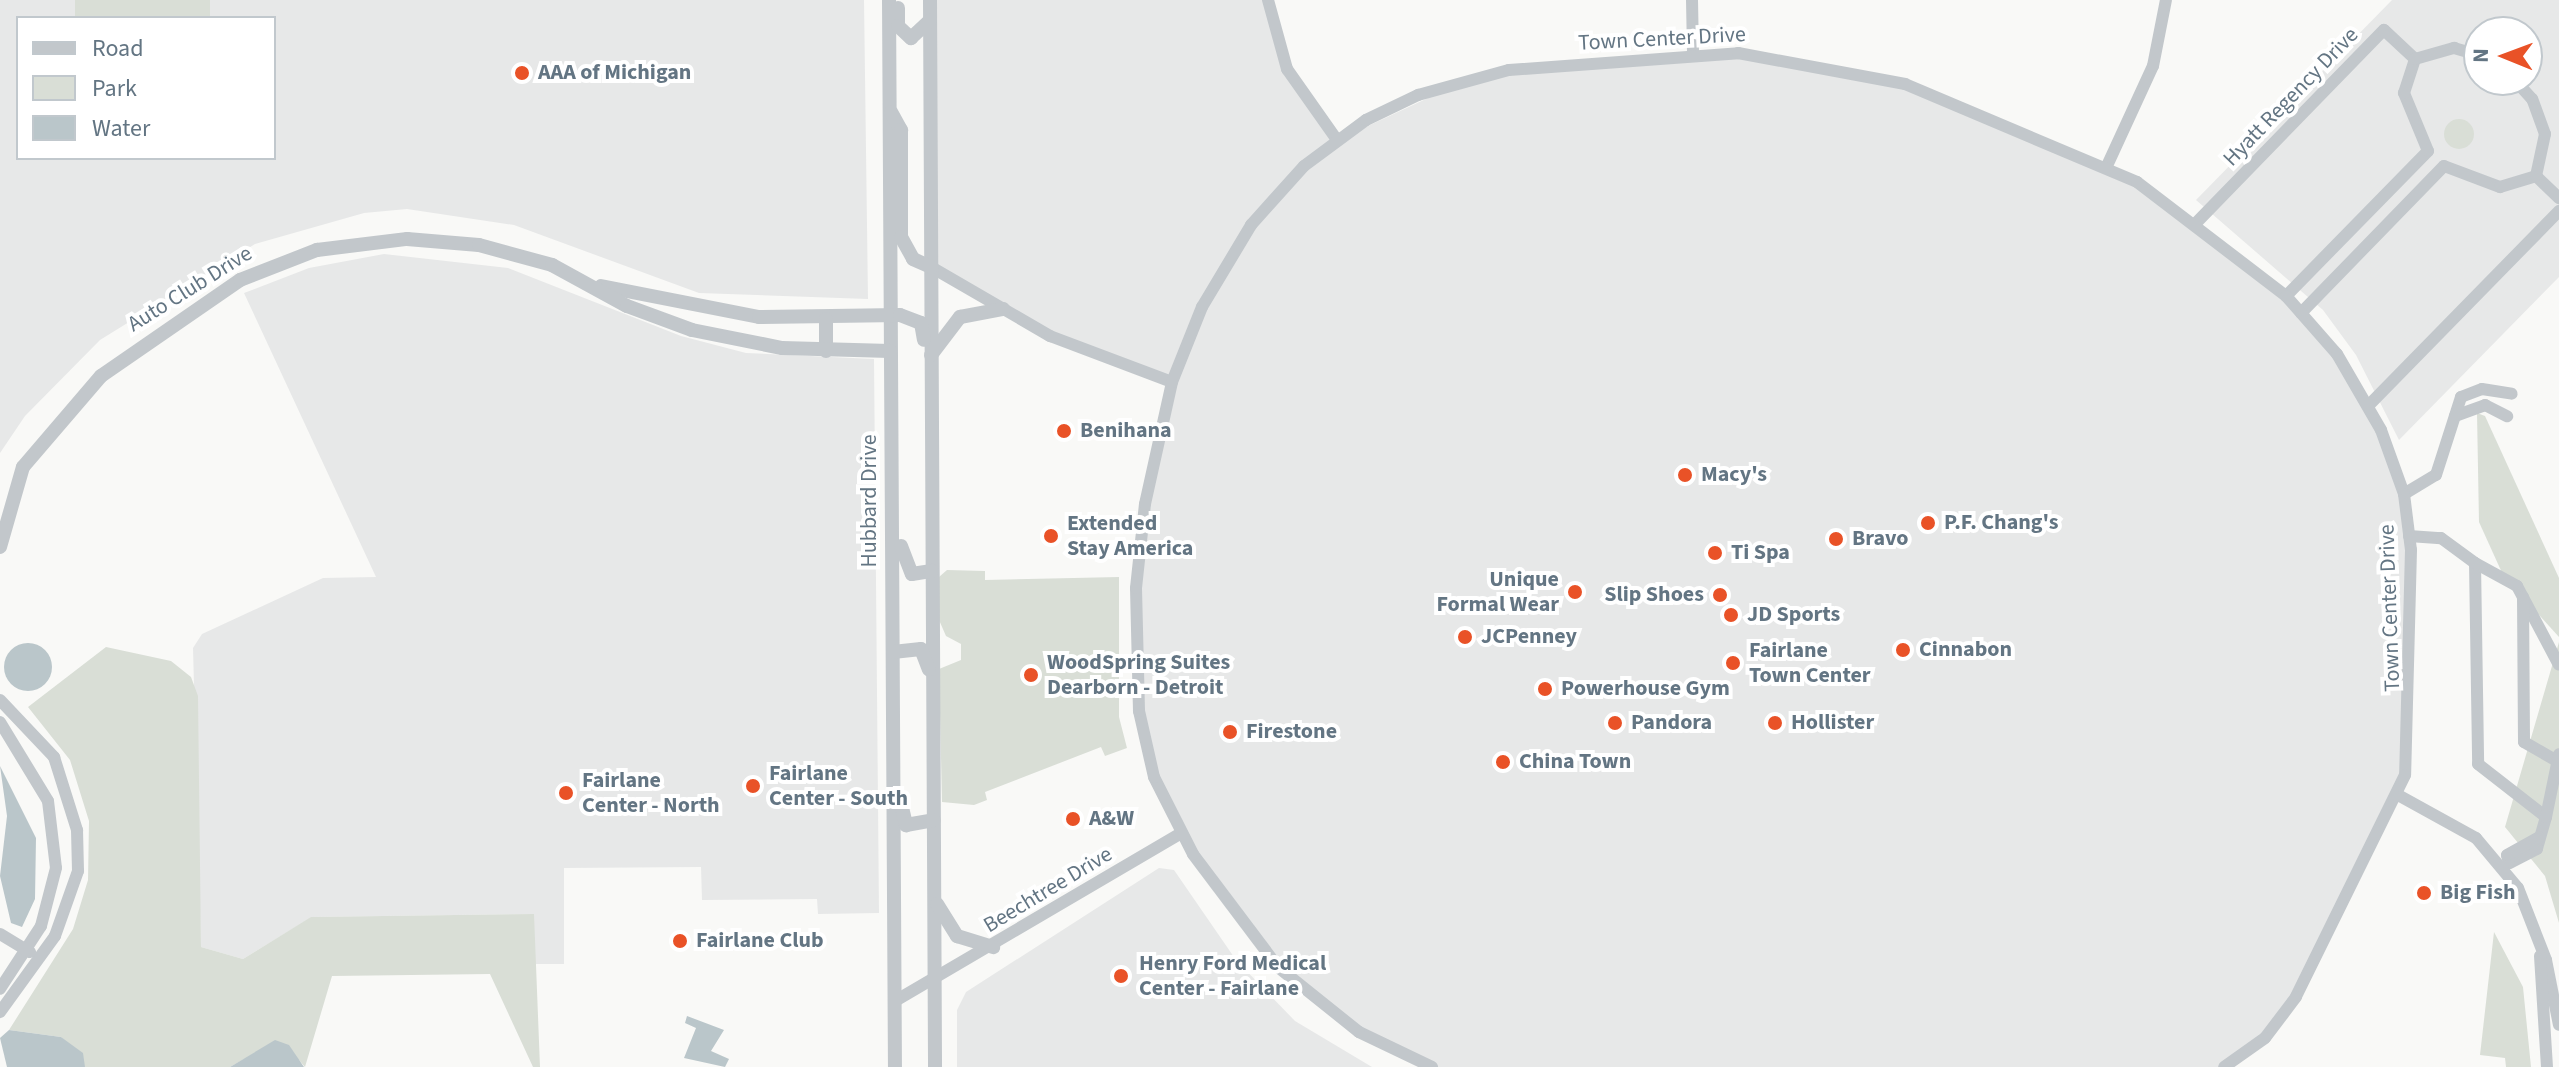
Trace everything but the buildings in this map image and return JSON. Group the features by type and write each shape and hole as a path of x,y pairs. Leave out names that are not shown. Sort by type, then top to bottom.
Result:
{"street":[{"name":"Hubbard Drive","path":"889,0 895,1067"},
{"path":"898,0 903,34 919,35 930,19"},
{"path":"930,0 935,1067"},
{"path":"1268,0 1287,69 1337,140"},
{"path":"1692,0 1693,53"},
{"path":"2106,168 2153,66 2166,0"},
{"name":"Hyatt Regency Drive","path":"2197,222 2384,30 2415,59"},
{"path":"2463,51 2454,48 2415,59 2404,93 2428,151 2444,166 2500,187 2536,176"},
{"name":"Town Center Drive","path":"1432,1067 1359,1032 1298,987 1259,946 1180,834 1147,752 1136,655 1144,512 1172,382 1238,243 1288,181 1337,140 1399,103 1473,77 1693,53 1776,56 1905,84 2106,168 2197,222 2286,296 2369,405 2404,494 2409,536 2412,701 2398,795 2296,997 2265,1038 2224,1067"},
{"path":"2529,96 2545,134 2536,176"},
{"path":"889,109 901,130 901,237 913,259 1084,352 1172,382"},
{"path":"2286,296 2428,151"},
{"path":"2301,313 2444,166"},
{"path":"2536,176 2559,198"},
{"path":"2369,405 2559,211"},
{"path":"2357,223 2373,239"},
{"name":"Auto Club Drive","path":"0,547 23,467 71,404 115,362 262,269 355,243 437,240 524,255 601,286 703,309 759,317 890,318"},
{"name":"Auto Club Drive","path":"601,286 627,306 696,331 733,340 826,351 890,351"},
{"path":"696,331 703,309"},
{"path":"931,355 960,317 1003,309"},
{"path":"733,340 741,325 759,317"},
{"path":"890,318 912,318 924,333 925,445 932,471"},
{"path":"826,319 826,351"},
{"path":"2404,494 2436,475 2461,397 2474,390 2512,394"},
{"path":"2455,416 2476,405 2507,416"},
{"path":"892,443 900,463 901,558 912,574 932,571"},
{"path":"2409,536 2441,538 2523,597 2559,665"},
{"path":"2475,563 2478,764 2546,817"},
{"path":"2506,866 2507,855 2539,837 2558,758 2524,742 2523,597"},
{"path":"893,652 915,647 928,659 935,726"},
{"path":"0,700 31,725 69,794 78,871 68,908 41,955 0,1012"},
{"path":"893,720 900,736 901,814 916,827 934,820"},
{"path":"0,722 48,801 55,834 51,899 25,951 0,989"},
{"path":"48,801 69,794"},
{"path":"2398,795 2466,831 2506,866 2539,941 2559,1025"},
{"name":"Beechtree Drive","path":"935,978 993,947 1180,834"},
{"path":"935,896 957,936 993,947"},
{"path":"0,934 25,951 41,955"},
{"path":"2539,941 2547,1067"},
{"path":"895,1001 935,978"}],"shaded area":[{"path":"0,0 864,0 868,299 699,293 514,225 407,209 364,213 255,244 100,340 25,416 0,453"},
{"name":"Fairlane Town Center","path":"930,0 1268,0 1279,50 1338,140 1473,77 1738,53 1905,84 2137,182 2286,296 2369,405 2406,502 2405,775 2274,1028 2224,1067 1432,1067 1382,1044 1298,987 1193,854 1147,752 1136,588 1172,382 1084,352 931,267"},
{"path":"2392,0 2559,0 2559,277 2399,440 2356,355 2323,310 2196,200"},
{"path":"384,254 508,268 681,336 746,353 874,359 879,913 818,914 817,899 702,900 701,867 564,868 564,964 534,964 534,914 312,917 243,959 201,947 193,648 202,634 323,578 376,577 244,293 309,268"},
{"name":"Henry Ford Medical Center - Fairlane","path":"1159,868 1174,870 1236,960 1295,1021 1372,1067 957,1067 957,1010 966,992"}],"green space":[{"path":"75,0 210,0 210,16 75,16"},
{"path":"2459,119 2469,124 2474,134 2469,144 2459,149 2449,144 2444,134 2449,124"},
{"path":"2477,413 2485,416 2559,578 2559,637 2503,575 2479,522"},
{"path":"947,570 985,571 985,580 1119,577 1119,717 1127,748 1105,756 1101,747 985,792 987,800 974,805 942,802 939,669 961,660 961,644 946,636 939,620 939,577"},
{"path":"2559,642 2559,923 2545,876 2505,827"},
{"path":"106,647 171,661 191,677 198,696 201,947 243,959 311,917 534,914 540,1067 533,1067 490,974 332,976 305,1067 299,1060 244,1059 230,1067 85,1067 61,1037 9,1030 73,929 88,880 89,821 70,760 28,707"},
{"path":"2494,932 2523,987 2531,1067 2506,1067 2505,1058 2480,1055"}],"water":[{"path":"28,643 45,650 52,667 45,684 28,691 11,684 4,667 11,650"},
{"path":"0,766 36,838 35,899 22,927 11,923 0,876 7,816"},
{"path":"687,1016 724,1030 711,1051 729,1059 725,1067 684,1058 696,1028 685,1023"},
{"path":"9,1030 61,1037 83,1053 85,1067 7,1067 0,1038"},
{"path":"275,1040 289,1045 304,1067 230,1067"}],"place":[{"name":"AAA of Michigan","path":"522,73"},
{"name":"Benihana","path":"1064,431"},
{"name":"Macy's","path":"1685,475"},
{"name":"P.F. Chang's","path":"1928,523"},
{"name":"Extended Stay America","path":"1051,536"},
{"name":"Bravo","path":"1836,539"},
{"name":"Ti Spa","path":"1715,553"},
{"name":"Unique Formal Wear","path":"1575,592"},
{"name":"Slip Shoes","path":"1720,595"},
{"name":"JD Sports","path":"1731,615"},
{"name":"JCPenney","path":"1465,637"},
{"name":"Cinnabon","path":"1903,650"},
{"name":"Fairlane Town Center","path":"1733,663"},
{"name":"WoodSpring Suites Dearborn - Detroit","path":"1031,675"},
{"name":"Powerhouse Gym","path":"1545,689"},
{"name":"Pandora","path":"1615,723"},
{"name":"Hollister","path":"1775,723"},
{"name":"Firestone","path":"1230,732"},
{"name":"China Town","path":"1503,762"},
{"name":"Fairlane Center - South","path":"753,786"},
{"name":"Fairlane Center - North","path":"566,793"},
{"name":"A&W","path":"1073,819"},
{"name":"Big Fish","path":"2424,893"},
{"name":"Fairlane Club","path":"680,941"},
{"name":"Henry Ford Medical Center - Fairlane","path":"1121,976"}]}
